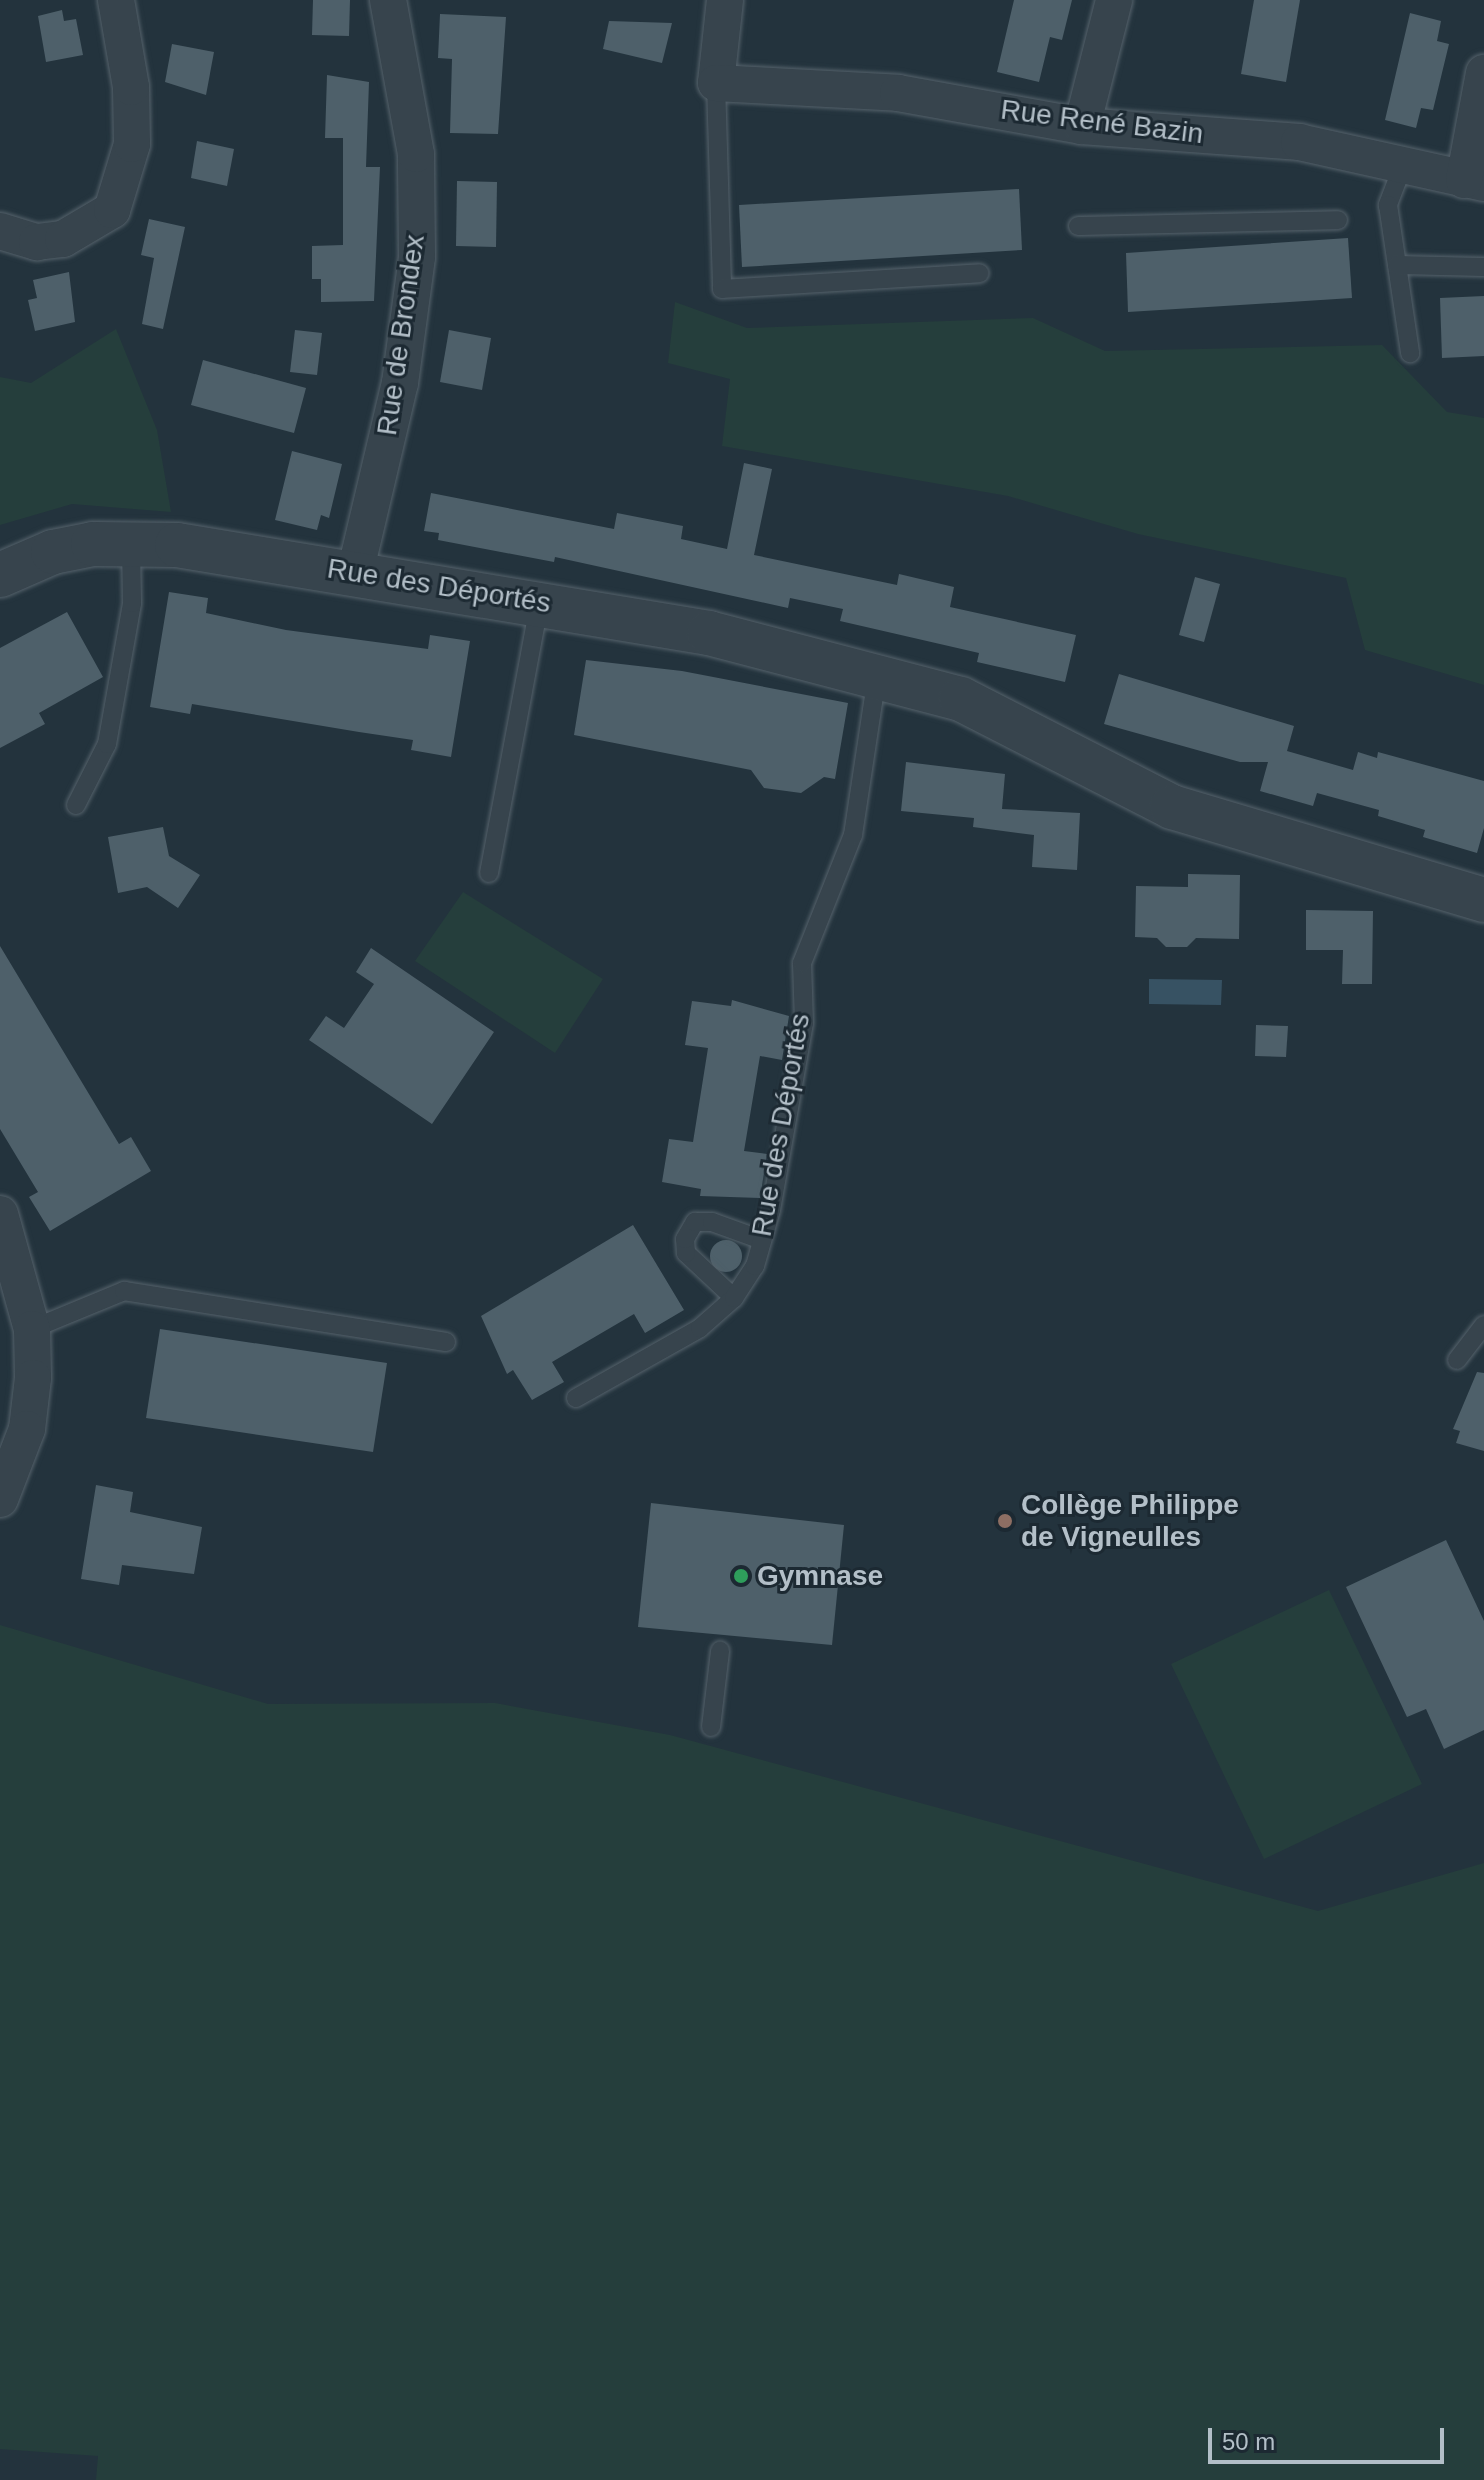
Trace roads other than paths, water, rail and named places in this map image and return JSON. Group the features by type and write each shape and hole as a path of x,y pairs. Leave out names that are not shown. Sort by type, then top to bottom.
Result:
{"street":[{"path":"0,231 37,242 63,239 112,210 132,144 131,87 116,0"},
{"name":"Rue de Brondex","path":"355,573 400,383 417,257 416,154 388,0"},
{"path":"716,83 725,0"},
{"path":"1082,126 1114,0"},
{"path":"1474,181 1484,73"},
{"name":"Rue René Bazin","path":"716,83 898,93 1082,126 1299,142 1402,168 1474,181"},
{"name":"Rue des Déportés","path":"0,575 53,552 131,542 539,602 877,674 961,699 1172,807 1484,900"},
{"path":"0,1214 32,1329 27,1429 0,1499"}],"lane":[{"path":"716,83 722,289 980,273"},
{"path":"1402,168 1388,205 1410,353"},
{"path":"1078,226 1338,220"},
{"path":"1397,265 1484,267"},
{"path":"76,805 107,744 132,603 131,542"},
{"path":"489,873 539,602"},
{"name":"Rue des Déportés","path":"576,1398 700,1328 734,1298 755,1266 804,1023 802,963 853,835 877,674"},
{"path":"734,1298 686,1253 685,1239 695,1222 712,1222 762,1240"},
{"path":"32,1329 124,1291 446,1342"},
{"path":"1457,1360 1484,1325"},
{"path":"711,1727 720,1651"}],"water":[{"path":"1149,979 1222,980 1221,1005 1149,1004"}],"place":[{"name":"Collège Philippe de Vigneulles","path":"1005,1521"},
{"name":"Gymnase","path":"741,1576"}]}
